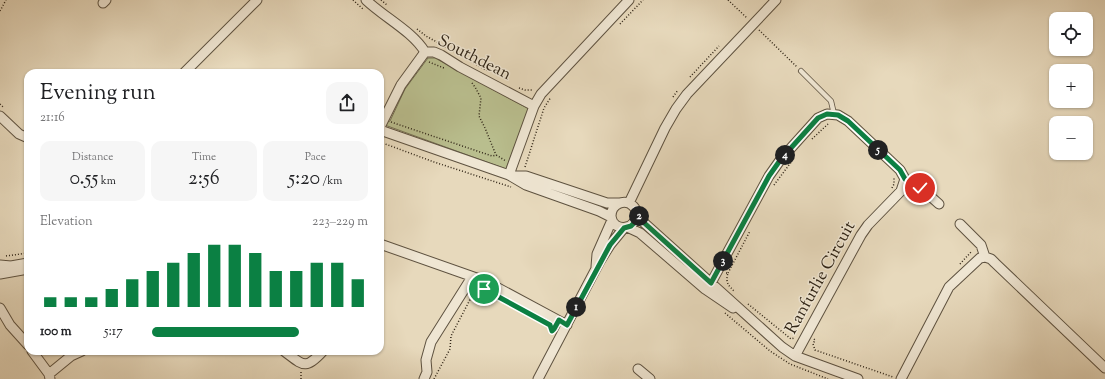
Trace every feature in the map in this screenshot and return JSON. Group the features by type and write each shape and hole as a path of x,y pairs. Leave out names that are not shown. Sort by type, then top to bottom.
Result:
{"street":[{"path":"188,69 257,0"},
{"name":"Southdean","path":"366,0 376,10 414,38 420,44 425,56 434,52 534,106"},
{"path":"509,176 534,106 542,93 630,0"},
{"path":"595,270 597,254 612,219 614,207 624,203 676,109 687,94 776,0"},
{"path":"384,118 401,85 425,56"},
{"path":"711,283 769,176 781,159 818,118 827,114 832,118 838,115 848,121 900,170 905,179 920,188 939,204"},
{"path":"0,116 24,136"},
{"path":"384,131 509,176 526,185 599,211 612,219 617,226 640,233 705,289 749,318"},
{"path":"509,176 526,176 607,203 624,203 633,206 641,220 782,347 795,356 858,379"},
{"name":"Ranfurlie Circuit","path":"795,356 861,235 868,225 901,191 905,179"},
{"path":"538,379 595,270 610,245 626,228 631,226 636,219 636,210"},
{"path":"960,224 981,245 982,258"},
{"path":"384,245 485,281 567,325"},
{"path":"901,379 949,287 982,258 990,259 995,263 1105,368"},
{"path":"0,265 11,266 24,264"},
{"path":"0,274 24,270"},
{"path":"424,379 427,372 426,360 431,342 472,277"},
{"path":"1,311 10,325 24,341"},
{"path":"35,355 50,377 73,355"},
{"path":"289,355 300,363 309,364 319,355"},
{"path":"638,369 650,379"}],"lane":[{"path":"801,71 831,101 832,118"}],"path":[{"path":"0,11 6,0"},
{"path":"381,0 390,8"},
{"path":"618,26 643,0"},
{"path":"728,0 801,71"},
{"path":"414,26 426,36 493,74"},
{"path":"425,56 445,68"},
{"path":"384,122 393,123 492,156 496,155 479,116 481,98 475,87 470,82"},
{"path":"518,87 525,90 533,90 551,97 544,108 524,167"},
{"path":"811,140 832,118"},
{"path":"772,189 793,160"},
{"path":"890,190 894,184 894,177"},
{"path":"728,274 752,226"},
{"path":"957,267 971,252 982,258"},
{"path":"5,256 24,254"},
{"path":"434,379 450,349 451,336 475,290 479,288 484,289"}],"green space":[{"path":"428,58 435,58 529,109 506,169 384,125 384,123 390,121 405,89"}],"route":[{"path":"484,289 550,325 552,331 559,320 567,325 595,270 610,245 624,228 631,226 634,223 637,214 636,210 641,220 711,283 769,176 781,159 818,118 827,114 838,115 848,121 900,170 905,179 920,188"}]}
